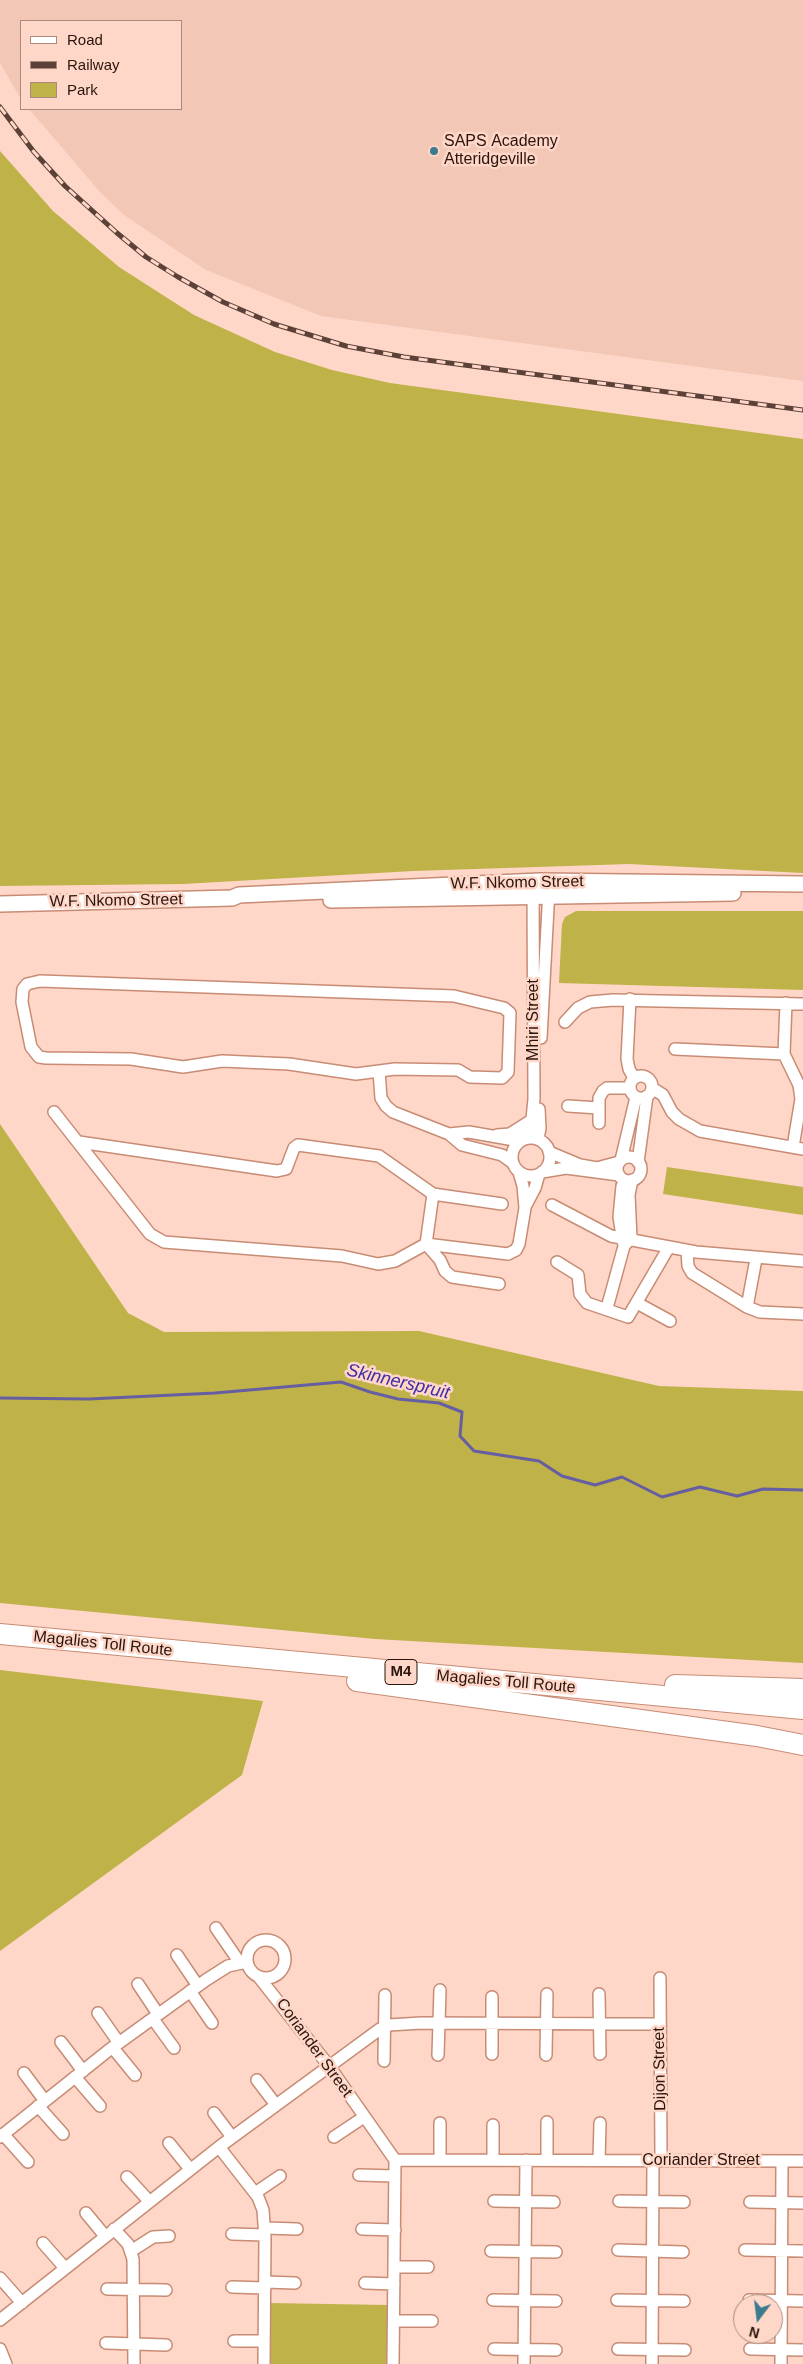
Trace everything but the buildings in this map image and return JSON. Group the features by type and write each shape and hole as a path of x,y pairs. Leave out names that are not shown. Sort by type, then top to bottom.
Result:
{"highway":[{"name":"Magalies Toll Route","path":"0,1634 281,1666 803,1718"},
{"name":"Magalies Toll Route","path":"0,1644 803,1708"},
{"path":"281,1666 579,1682 803,1689"},
{"path":"281,1666 747,1735 803,1745"}],"main road":[{"name":"W.F. Nkomo Street","path":"0,904 232,898 239,895 533,881 803,884"},
{"name":"W.F. Nkomo Street","path":"232,898 239,901 541,898 803,891"}],"street":[{"path":"533,881 541,898"},
{"path":"541,898 549,881"},
{"name":"Mhiri Street","path":"522,1140 530,1132 532,1120 541,898"},
{"name":"Mhiri Street","path":"538,1140 540,1128 541,898"},
{"path":"40,981 227,989 446,994 504,1008 510,1013 508,1072 502,1078 470,1077 458,1070 395,1069 379,1071 356,1074 289,1064 236,1061 183,1067 131,1059 39,1057 31,1047 22,1002 23,990 26,984 40,981"},
{"path":"379,1071 381,1098 386,1106 407,1118 449,1134 462,1145 502,1154 516,1168 529,1176 566,1168 624,1178 640,1173 638,1162 642,1131 640,1089 628,1070 627,1059 630,999"},
{"path":"565,1022 578,1008 590,1002 630,999 803,1004"},
{"path":"599,1123 599,1098 603,1091 607,1088 640,1089 663,1095 672,1112 679,1119 700,1131 798,1148 801,1092 784,1054 786,1004"},
{"path":"675,1049 784,1054"},
{"path":"607,1308 626,1240 624,1178 617,1168 640,1089"},
{"path":"568,1106 599,1108"},
{"path":"54,1112 150,1234 164,1242 342,1256 378,1264 395,1261 426,1244 508,1254 516,1250 520,1244 525,1208 524,1186 516,1168 514,1149 522,1140"},
{"path":"486,1135 510,1134 532,1120"},
{"path":"629,1129 642,1131"},
{"path":"449,1134 469,1132 543,1142 549,1152 549,1163 540,1173 525,1208"},
{"path":"79,1142 277,1171 286,1169 294,1148 298,1145 379,1156 433,1194 502,1204"},
{"path":"549,1152 580,1165 597,1168 632,1158 638,1162"},
{"path":"433,1194 426,1244 452,1277 499,1284"},
{"path":"552,1205 611,1236 626,1240 687,1251 756,1259 803,1261"},
{"path":"557,1262 578,1275 580,1294 583,1299 595,1306 607,1308 628,1317 669,1247"},
{"path":"687,1251 688,1266 692,1273 747,1307 760,1312 803,1314"},
{"path":"747,1307 756,1259"},
{"path":"636,1303 670,1321"},
{"path":"216,1928 243,1962 252,1973 258,1976 269,1978 278,1975 285,1964 285,1954 279,1944 270,1940 258,1940 250,1946 243,1962"},
{"path":"177,1955 212,2022"},
{"path":"4,2134 156,2016 228,1966 243,1962"},
{"name":"Coriander Street","path":"278,1975 275,1999 328,2066 395,2160 803,2161"},
{"path":"258,1976 275,1999"},
{"name":"Dijon Street","path":"652,2364 653,2201 657,2160 660,1978"},
{"path":"138,1984 174,2048"},
{"path":"438,2056 440,1990"},
{"path":"546,1994 546,2055"},
{"path":"599,1994 600,2054"},
{"path":"384,2061 385,1995"},
{"path":"492,1996 492,2054"},
{"path":"98,2012 116,2046 135,2075"},
{"path":"0,2320 109,2232 232,2137 369,2036 385,2027 401,2024 439,2023 659,2024"},
{"path":"62,2042 79,2074 100,2106"},
{"path":"24,2073 63,2134"},
{"path":"258,2080 276,2105"},
{"path":"214,2113 232,2137"},
{"path":"334,2137 364,2117"},
{"path":"0,2121 4,2134 28,2162"},
{"path":"547,2122 547,2160"},
{"path":"440,2123 440,2160"},
{"path":"599,2160 600,2123"},
{"path":"493,2125 493,2160"},
{"path":"169,2143 190,2169"},
{"path":"219,2147 255,2193 263,2210 265,2232 264,2364"},
{"path":"393,2364 395,2160"},
{"path":"524,2364 526,2160"},
{"path":"781,2294 782,2161"},
{"path":"358,2175 395,2176"},
{"path":"255,2193 280,2176"},
{"path":"127,2177 149,2201"},
{"path":"494,2201 554,2202"},
{"path":"619,2201 684,2202"},
{"path":"750,2202 803,2203"},
{"path":"86,2213 131,2251 134,2264 134,2364"},
{"path":"232,2234 297,2229"},
{"path":"362,2229 395,2230"},
{"path":"131,2251 153,2237 169,2236"},
{"path":"43,2243 65,2268"},
{"path":"618,2250 683,2252"},
{"path":"746,2250 803,2251"},
{"path":"491,2251 556,2252"},
{"path":"394,2266 428,2267"},
{"path":"0,2278 22,2303"},
{"path":"232,2287 294,2283"},
{"path":"365,2283 394,2284"},
{"path":"107,2289 166,2290"},
{"path":"493,2300 556,2300"},
{"path":"618,2300 684,2301"},
{"path":"783,2300 803,2301"},
{"path":"394,2321 432,2321"},
{"path":"234,2341 264,2341"},
{"path":"106,2343 166,2345"},
{"path":"780,2364 781,2344"},
{"path":"0,2349 6,2364"},
{"path":"494,2349 556,2350"},
{"path":"618,2349 685,2350"},
{"path":"750,2349 803,2350"}],"shaded area":[{"name":"SAPS Academy Atteridgeville","path":"0,0 803,0 803,381 321,316 206,270 124,215 100,192 30,110 182,110 182,20 20,20 20,97 0,63"}],"green space":[{"path":"0,151 53,211 119,267 194,315 275,352 332,370 390,383 803,439 803,873 629,864 413,871 183,884 0,886"},
{"path":"576,911 803,911 803,990 559,983 562,924 565,917"},
{"path":"0,1124 128,1313 164,1332 419,1331 659,1386 803,1391 803,1663 375,1639 0,1603"},
{"path":"667,1167 803,1187 803,1215 663,1194"},
{"path":"0,1670 263,1701 242,1775 0,1951"},
{"path":"269,2303 388,2305 388,2364 269,2364"}],"waterway":[{"name":"Skinnerspruit","path":"0,1398 89,1399 215,1393 341,1382 398,1399 439,1403 462,1412 460,1436 474,1451 539,1461 562,1476 595,1485 622,1477 662,1497 700,1487 737,1496 763,1489 803,1490"}],"railway":[{"path":"0,107 34,152 65,186 146,257 223,302 274,324 346,346 404,357 803,410"}],"place":[{"name":"SAPS Academy Atteridgeville","path":"434,151"}]}
